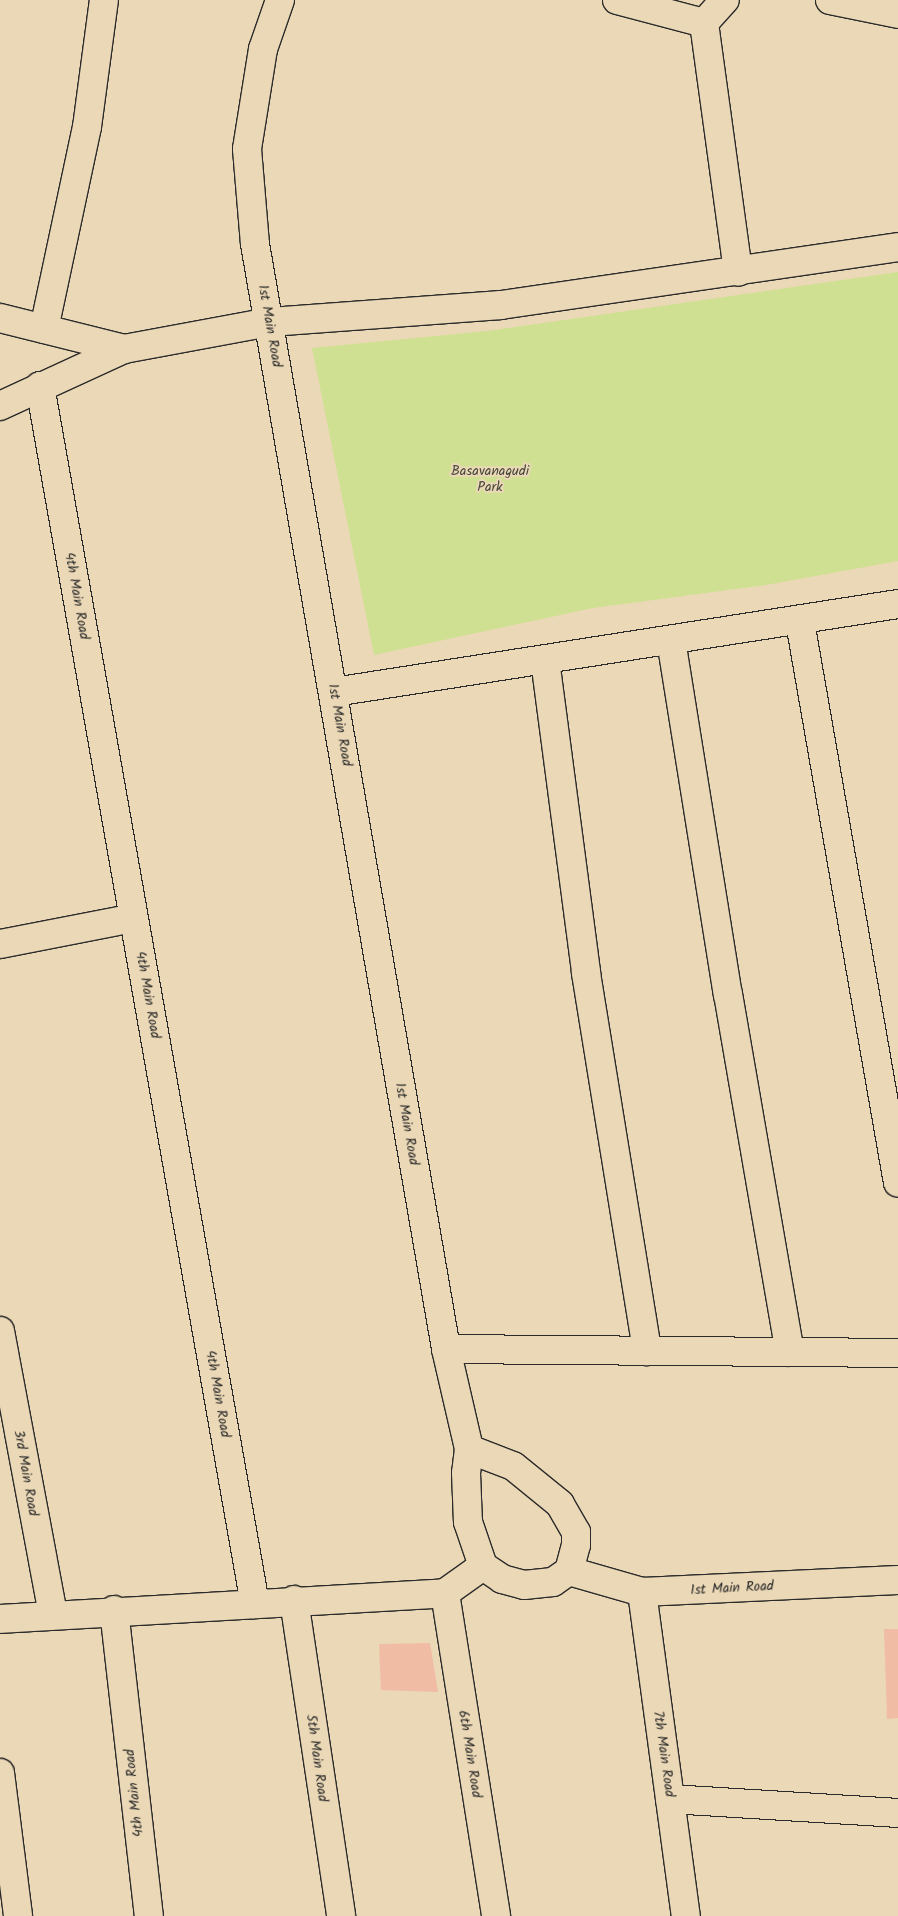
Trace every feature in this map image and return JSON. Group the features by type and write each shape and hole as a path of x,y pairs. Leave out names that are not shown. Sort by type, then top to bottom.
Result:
{"street":[{"path":"44,329 87,127 104,0"},
{"name":"1st Main Road","path":"280,0 263,49 247,149 255,244 334,692 446,1349 469,1450 468,1522 483,1566"},
{"path":"617,0 704,23"},
{"path":"704,23 726,0"},
{"path":"830,0 898,14"},
{"path":"704,23 738,272"},
{"path":"0,406 124,349 270,322 501,305 738,272 898,247"},
{"path":"0,318 124,349"},
{"name":"4th Main Road","path":"40,386 255,1604"},
{"path":"334,692 800,622 898,604"},
{"path":"800,622 898,1183"},
{"path":"671,640 728,994 790,1352"},
{"path":"545,660 586,973 647,1351"},
{"path":"0,944 134,918"},
{"name":"3rd Main Road","path":"0,1331 53,1615"},
{"path":"446,1349 898,1353"},
{"path":"0,1619 114,1610 445,1593 483,1566 502,1579 524,1585 553,1582 570,1571 576,1545 576,1532 560,1504 513,1466 469,1450"},
{"name":"1st Main Road","path":"570,1571 642,1592 898,1580"},
{"name":"7th Main Road","path":"642,1592 686,1916"},
{"name":"6th Main Road","path":"445,1593 496,1916"},
{"name":"5th Main Road","path":"294,1600 341,1916"},
{"name":"4th Main Road","path":"114,1610 149,1916"},
{"path":"0,1773 18,1916"},
{"path":"670,1800 897,1817"}],"green space":[{"name":"Basavanagudi Park","path":"898,272 898,561 766,585 593,608 374,655 312,348 487,331"}],"building":[{"path":"884,1629 898,1629 898,1718 887,1719"},
{"path":"430,1643 438,1692 381,1690 379,1644"}]}
